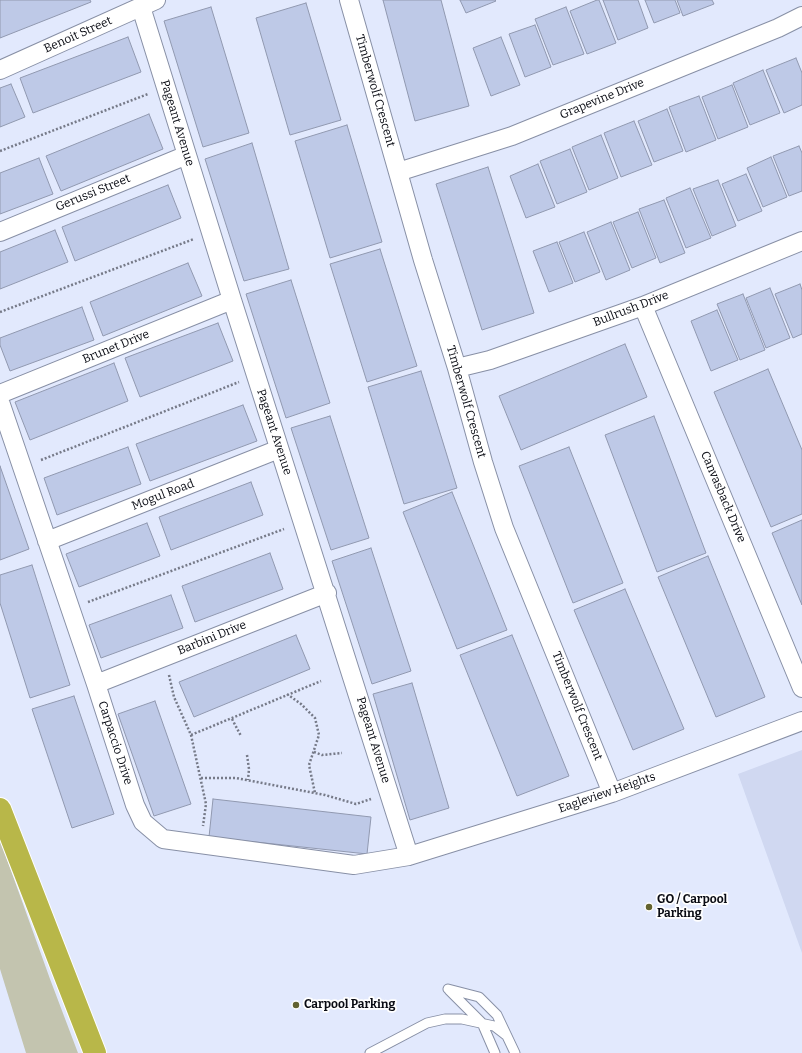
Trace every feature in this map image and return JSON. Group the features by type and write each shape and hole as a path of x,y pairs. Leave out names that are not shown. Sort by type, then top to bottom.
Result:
{"highway":[{"path":"0,809 96,1053"}],"street":[{"name":"Timberwolf Crescent","path":"349,0 398,172 458,368 483,462 504,528 612,793"},
{"name":"Benoit Street","path":"0,70 148,3"},
{"name":"Pageant Avenue","path":"148,3 166,88 279,449 327,593 410,856"},
{"name":"Grapevine Drive","path":"398,172 512,136 778,28 802,16"},
{"name":"Gerussi Street","path":"0,232 187,155"},
{"name":"Bullrush Drive","path":"458,368 490,360 643,306 802,241"},
{"name":"Brunet Drive","path":"0,394 232,300"},
{"name":"Canvasback Drive","path":"643,306 802,688"},
{"name":"Carpaccio Drive","path":"0,402 96,684 135,805 143,822 163,839 354,865 410,856"},
{"name":"Mogul Road","path":"47,541 279,449"},
{"name":"Barbini Drive","path":"96,684 327,593"},
{"name":"Eagleview Heights","path":"410,856 612,793 802,721"}],"lane":[{"path":"495,1053 482,1023 448,989 478,997 497,1015 515,1053"},
{"path":"370,1053 428,1023 445,1019 462,1019 494,1026 507,1036"}],"path":[{"path":"0,151 166,88"},
{"path":"0,312 211,232"},
{"path":"22,467 256,376"},
{"path":"70,609 303,522"},
{"path":"164,657 174,697 191,734 201,778 206,804 201,844"},
{"path":"191,734 232,719 287,694 321,681"},
{"path":"287,694 301,704 315,718 319,735 309,765 315,793"},
{"path":"232,719 241,736"},
{"path":"314,752 322,755 342,753"},
{"path":"247,755 249,769 248,780"},
{"path":"201,778 236,778 248,780 315,793 356,804 390,794"}],"shaded area":[{"path":"802,750 802,953 738,774"}],"green space":[{"path":"0,840 78,1053 26,1053 0,969"}],"building":[{"path":"0,0 90,0 91,2 0,38"},
{"path":"383,0 441,0 469,106 415,121"},
{"path":"460,0 495,0 496,1 466,13"},
{"path":"599,0 616,43 587,54 570,11"},
{"path":"603,0 638,0 648,28 618,40"},
{"path":"645,0 675,0 680,13 654,23"},
{"path":"677,0 712,0 714,4 683,16"},
{"path":"306,3 341,120 290,135 256,18"},
{"path":"211,7 249,133 203,147 164,21"},
{"path":"566,7 584,54 553,65 535,19"},
{"path":"535,25 551,67 525,77 509,34"},
{"path":"128,37 141,72 33,113 20,78"},
{"path":"501,37 520,85 491,96 473,48"},
{"path":"796,58 802,73 802,105 784,113 766,70"},
{"path":"763,70 780,113 750,125 733,83"},
{"path":"11,84 25,117 0,127 0,88"},
{"path":"732,85 748,127 718,139 702,97"},
{"path":"699,96 716,140 686,152 669,107"},
{"path":"667,109 683,151 654,162 638,121"},
{"path":"149,114 163,149 61,191 46,156"},
{"path":"634,121 652,165 621,177 604,133"},
{"path":"347,125 382,242 330,258 295,141"},
{"path":"601,135 618,178 589,190 572,147"},
{"path":"252,143 289,269 244,281 205,159"},
{"path":"799,146 802,153 802,191 789,196 773,156"},
{"path":"570,149 587,192 557,204 540,161"},
{"path":"771,157 787,197 763,207 747,168"},
{"path":"39,158 53,194 0,214 0,173"},
{"path":"538,164 555,207 526,218 510,176"},
{"path":"488,167 534,313 482,330 436,184"},
{"path":"746,174 762,211 738,221 722,184"},
{"path":"718,180 736,226 712,236 693,189"},
{"path":"168,185 181,218 75,261 62,227"},
{"path":"690,188 711,238 686,248 666,198"},
{"path":"664,200 685,253 660,263 639,209"},
{"path":"638,212 656,258 632,268 613,222"},
{"path":"611,222 630,270 606,280 587,232"},
{"path":"55,230 68,262 0,289 0,252"},
{"path":"584,232 600,272 575,282 559,242"},
{"path":"557,242 573,283 549,292 533,251"},
{"path":"380,249 417,366 367,382 330,264"},
{"path":"188,263 202,296 103,336 90,302"},
{"path":"291,280 330,403 286,418 246,294"},
{"path":"800,284 802,290 802,334 793,338 775,294"},
{"path":"770,288 790,338 766,348 746,298"},
{"path":"743,294 765,350 740,360 717,304"},
{"path":"82,307 94,340 10,371 0,345 0,338"},
{"path":"717,310 738,360 711,371 691,321"},
{"path":"218,323 233,361 140,397 125,358"},
{"path":"625,344 647,397 521,450 499,396"},
{"path":"114,363 128,401 30,440 15,402"},
{"path":"768,369 802,450 802,514 771,527 714,392"},
{"path":"421,371 457,488 404,504 368,387"},
{"path":"243,405 257,441 150,481 136,444"},
{"path":"330,416 369,538 331,550 291,428"},
{"path":"654,416 706,553 657,572 605,435"},
{"path":"128,447 141,484 57,515 44,478"},
{"path":"569,447 623,583 573,603 519,466"},
{"path":"0,466 29,549 0,560"},
{"path":"251,482 263,515 171,550 159,517"},
{"path":"452,492 507,630 457,649 403,512"},
{"path":"802,520 802,605 772,533"},
{"path":"147,523 160,556 79,587 66,554"},
{"path":"371,548 411,671 372,684 332,561"},
{"path":"270,553 283,589 195,622 182,586"},
{"path":"708,556 765,697 716,717 658,577"},
{"path":"32,565 70,685 30,698 0,603 0,575"},
{"path":"625,589 684,729 633,750 574,610"},
{"path":"171,595 183,628 101,658 89,625"},
{"path":"296,635 310,669 194,717 179,682"},
{"path":"512,635 569,776 517,796 460,655"},
{"path":"412,683 449,808 410,820 373,694"},
{"path":"74,696 114,814 72,828 32,709"},
{"path":"155,701 191,804 154,816 118,714"},
{"path":"213,799 371,817 367,854 209,837"}],"place":[{"name":"GO / Carpool Parking","path":"649,907"},
{"name":"Carpool Parking","path":"296,1005"}]}
